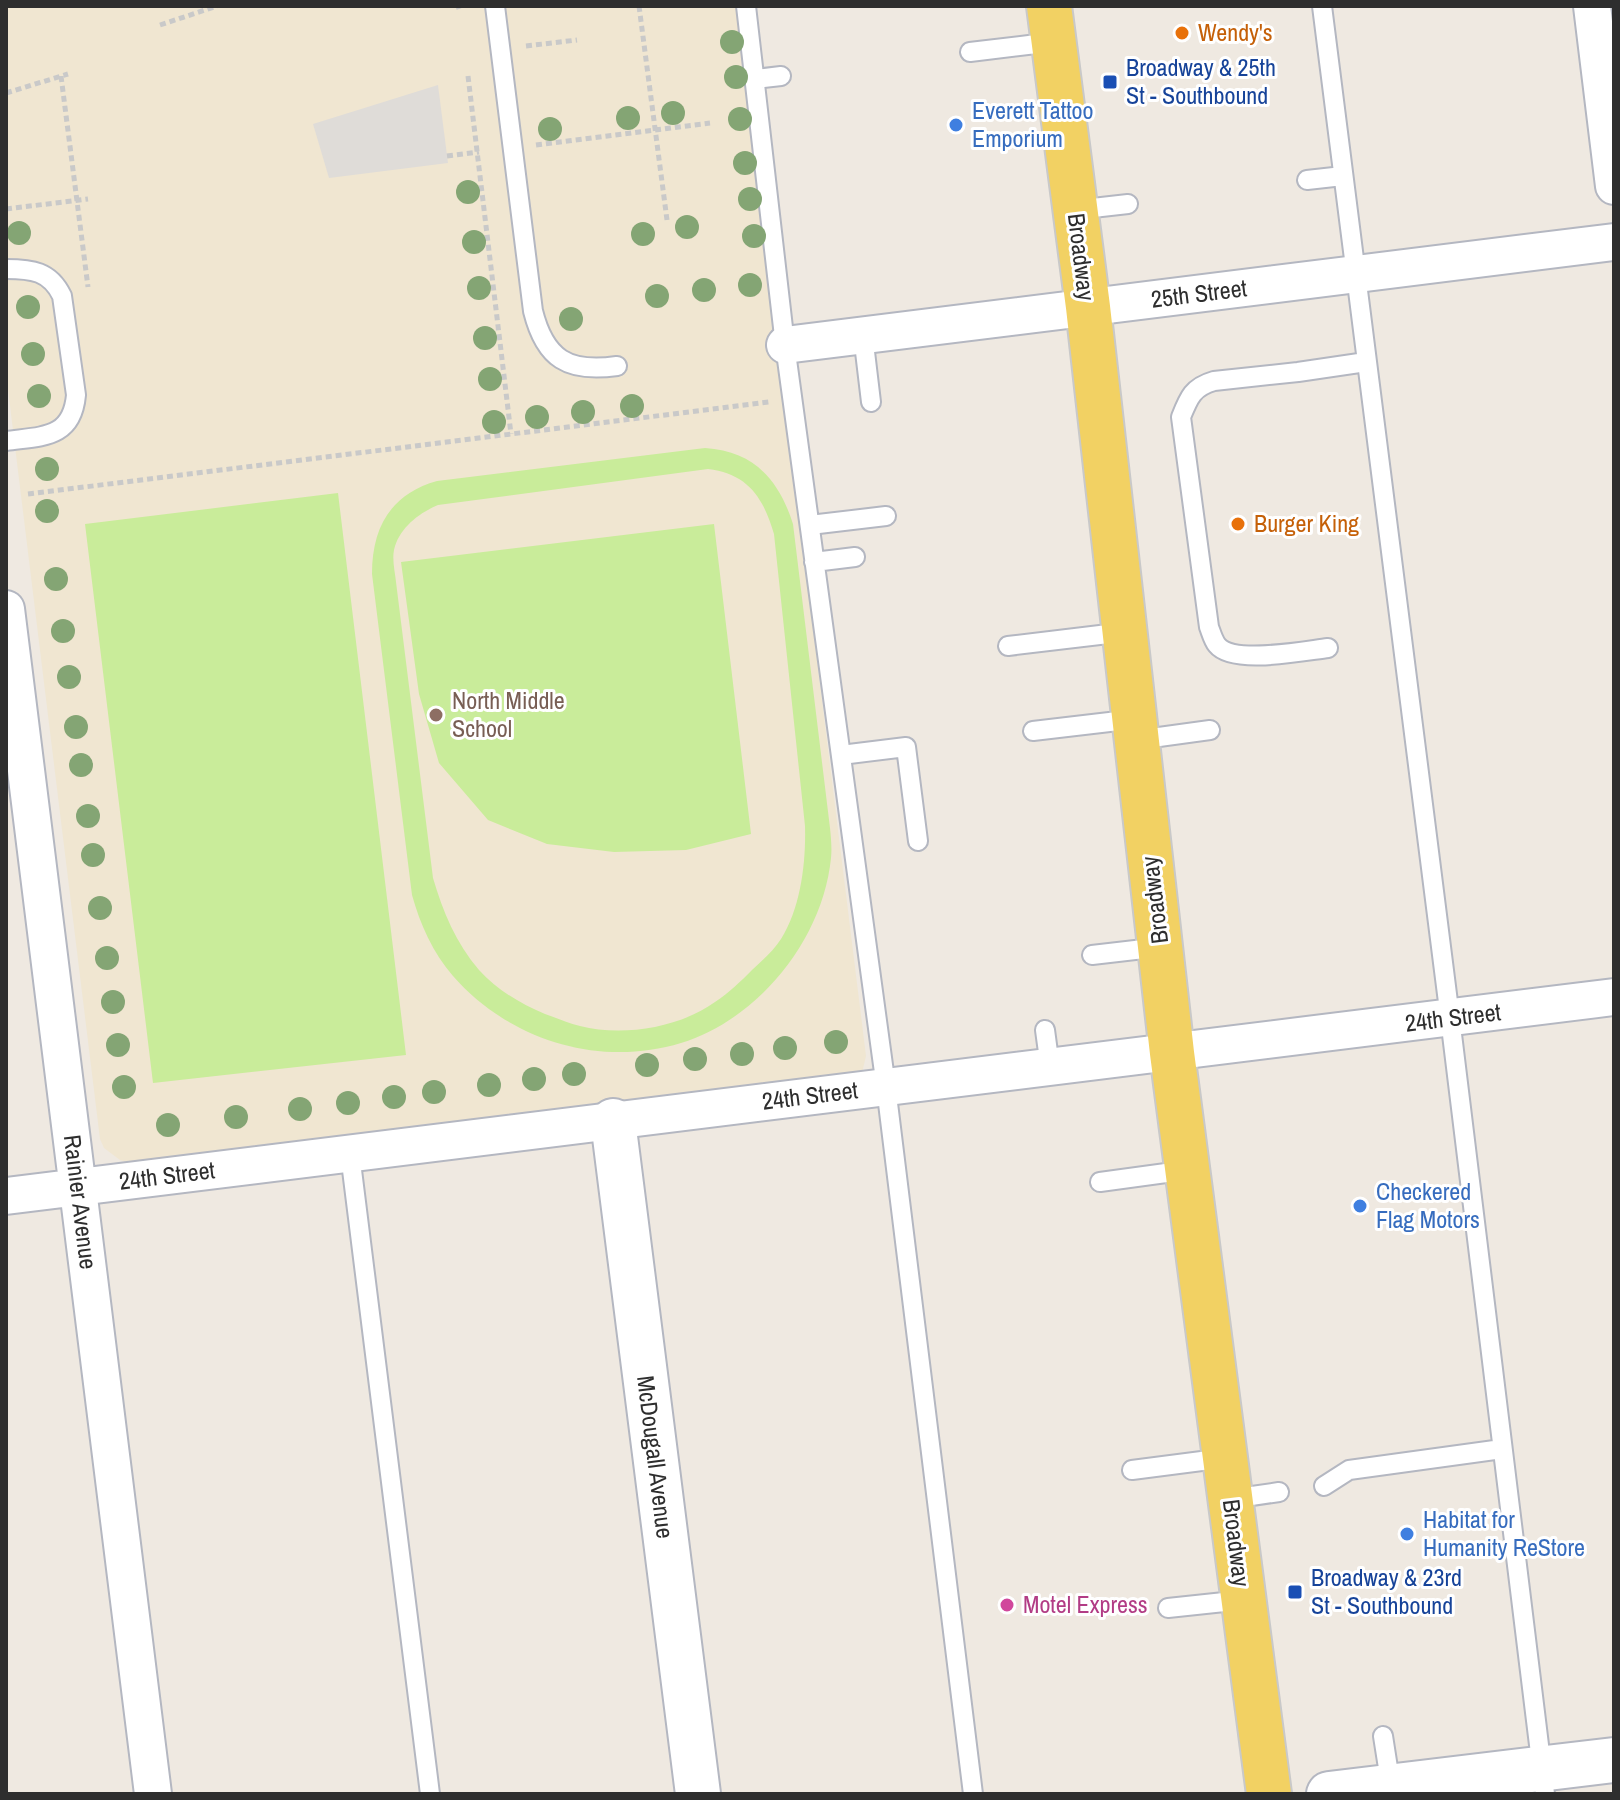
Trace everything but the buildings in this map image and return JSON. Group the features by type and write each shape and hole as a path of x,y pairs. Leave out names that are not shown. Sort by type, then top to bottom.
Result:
{"main road":[{"name":"Broadway","path":"1051,24 1088,307 1172,1053 1269,1794"}],"street":[{"path":"1592,6 1614,186"},
{"name":"25th Street","path":"785,345 1614,242"},
{"name":"Rainier Avenue","path":"6,609 153,1794"},
{"name":"24th Street","path":"6,1196 1614,997"},
{"name":"McDougall Avenue","path":"613,1121 698,1794"},
{"path":"1329,1794 1391,1787 1543,1781 1614,1760"}],"lane":[{"path":"495,6 533,311 538,330 545,344 559,357 579,367 598,369 617,366"},
{"path":"746,6 785,345 886,1087 973,1794"},
{"path":"1322,6 1543,1781"},
{"path":"970,52 1051,24"},
{"path":"755,79 781,76"},
{"path":"1307,180 1343,176"},
{"path":"1075,210 1128,204"},
{"path":"6,269 43,273 57,285 62,296 76,395 74,411 68,423 54,433 6,441"},
{"path":"863,335 871,402"},
{"path":"1328,648 1257,656 1235,654 1218,646 1209,627 1181,417 1189,397 1201,385 1214,381 1366,362"},
{"path":"810,525 886,516"},
{"path":"814,562 855,557"},
{"path":"1008,646 1125,632"},
{"path":"1033,731 1210,730"},
{"path":"841,755 906,747 918,841"},
{"path":"1092,955 1161,947"},
{"path":"1045,1030 1050,1067"},
{"path":"350,1154 430,1794"},
{"path":"1100,1182 1188,1170"},
{"path":"1324,1486 1349,1470 1502,1449"},
{"path":"1132,1470 1228,1478 1279,1492"},
{"path":"1168,1608 1243,1600"},
{"path":"1383,1736 1391,1787"}],"path":[{"path":"160,25 217,6"},
{"path":"639,6 667,220"},
{"path":"523,47 577,40"},
{"path":"6,93 65,75 90,301"},
{"path":"468,76 511,434"},
{"path":"447,156 710,123"},
{"path":"6,209 88,199"},
{"path":"28,494 792,400"}],"shaded area":[{"name":"North Middle School","path":"6,6 736,6 866,1056 862,1073 131,1163 120,1160 104,1148 100,1139 6,373"},
{"path":"438,85 448,163 329,178 313,124"}],"green space":[{"path":"705,448 722,450 751,462 772,481 787,508 793,524 831,858 815,918 801,946 761,995 710,1031 681,1043 650,1050 588,1050 557,1043 501,1017 476,998 453,976 428,938 412,895 372,574 376,541 387,515 407,494 437,481","holes":["708,469 744,482 759,498 774,534 805,826 798,899 788,926 775,947 730,991 701,1011 650,1028 614,1031 580,1026 527,1006 494,984 464,949 441,903 433,878 394,550 400,535 411,522 438,505"]},
{"path":"338,493 406,1055 153,1083 85,524"},
{"path":"714,524 751,834 686,850 614,852 547,844 488,820 439,763 419,694 401,562"}],"place":[{"name":"Wendy's","path":"1182,33"},
{"name":"Broadway & 25th St - Southbound","path":"1110,82"},
{"name":"Everett Tattoo Emporium","path":"956,125"},
{"name":"Burger King","path":"1238,524"},
{"name":"North Middle School","path":"436,715"},
{"name":"Checkered Flag Motors","path":"1360,1206"},
{"name":"Habitat for Humanity ReStore","path":"1407,1534"},
{"name":"Broadway & 23rd St - Southbound","path":"1295,1592"},
{"name":"Motel Express","path":"1007,1605"}]}
